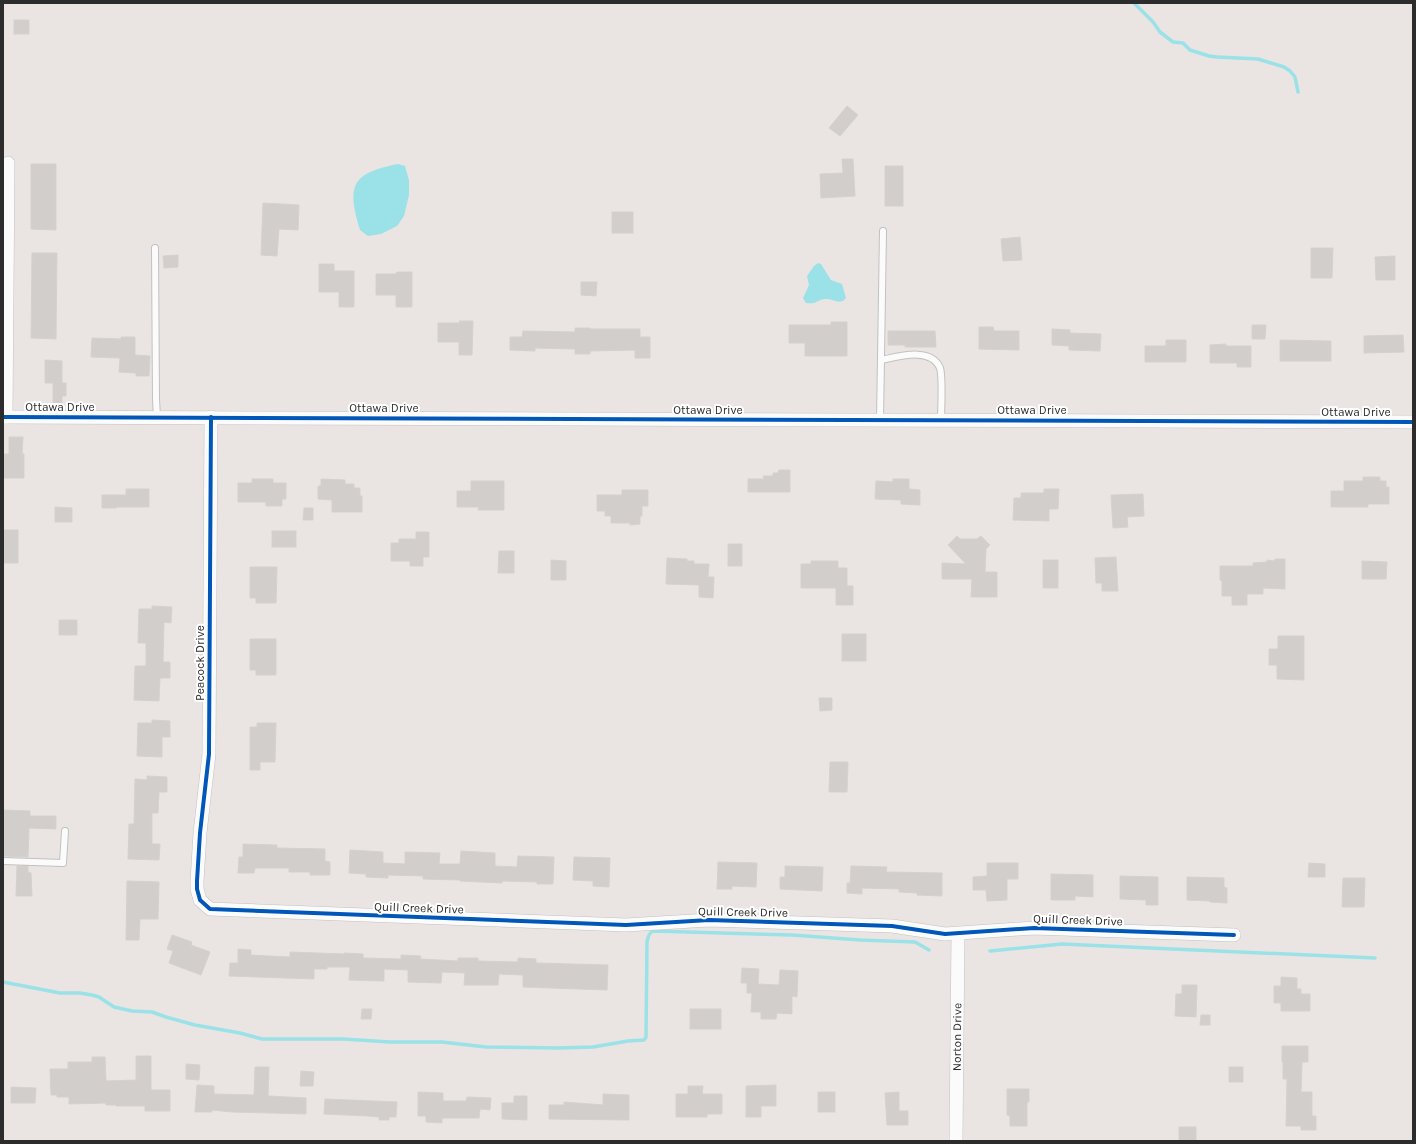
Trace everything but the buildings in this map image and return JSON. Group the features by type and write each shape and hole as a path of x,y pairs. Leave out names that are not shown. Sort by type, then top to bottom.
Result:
{"street":[{"path":"5,417 8,163"},
{"name":"Ottawa Drive","path":"5,417 1413,422"},
{"name":"Peacock Drive","path":"204,905 198,896 197,881 200,833 209,754 211,417"},
{"name":"Quill Creek Drive","path":"204,905 210,909 222,911 626,925 709,920 884,926 945,934 1034,928 1234,935"},
{"name":"Norton Drive","path":"956,1141 958,934"}],"lane":[{"path":"880,420 883,231"},
{"path":"155,248 156,399 158,417"},
{"path":"881,360 904,355 922,355 933,359 937,363 940,372 941,420"},
{"path":"3,861 63,863 65,832"}],"water":[{"path":"398,164 405,166 409,180 409,195 404,216 397,226 381,234 368,236 360,230 356,215 354,192 356,184 362,177 371,172"},
{"path":"818,263 821,264 831,280 842,284 846,298 843,301 837,302 830,299 822,299 813,303 806,303 803,298 809,285 807,276"}],"waterway":[{"path":"1134,3 1153,22 1160,32 1173,42 1183,43 1190,50 1209,56 1258,59 1284,67 1295,77 1298,92"},
{"path":"3,982 60,993 80,993 92,995 99,997 114,1007 132,1011 152,1012 195,1025 240,1033 262,1039 343,1039 390,1042 442,1042 486,1047 593,1047 644,1040 646,1037 647,942 649,934 653,931 792,935 915,942 929,950"},
{"path":"990,951 1062,944 1375,958"}],"cycle path":[{"path":"3,417 1413,422"},
{"path":"211,417 209,754 200,833 197,881 197,889 200,900 210,909 626,925 709,920 892,926 945,934 1034,928 1234,935"}]}
